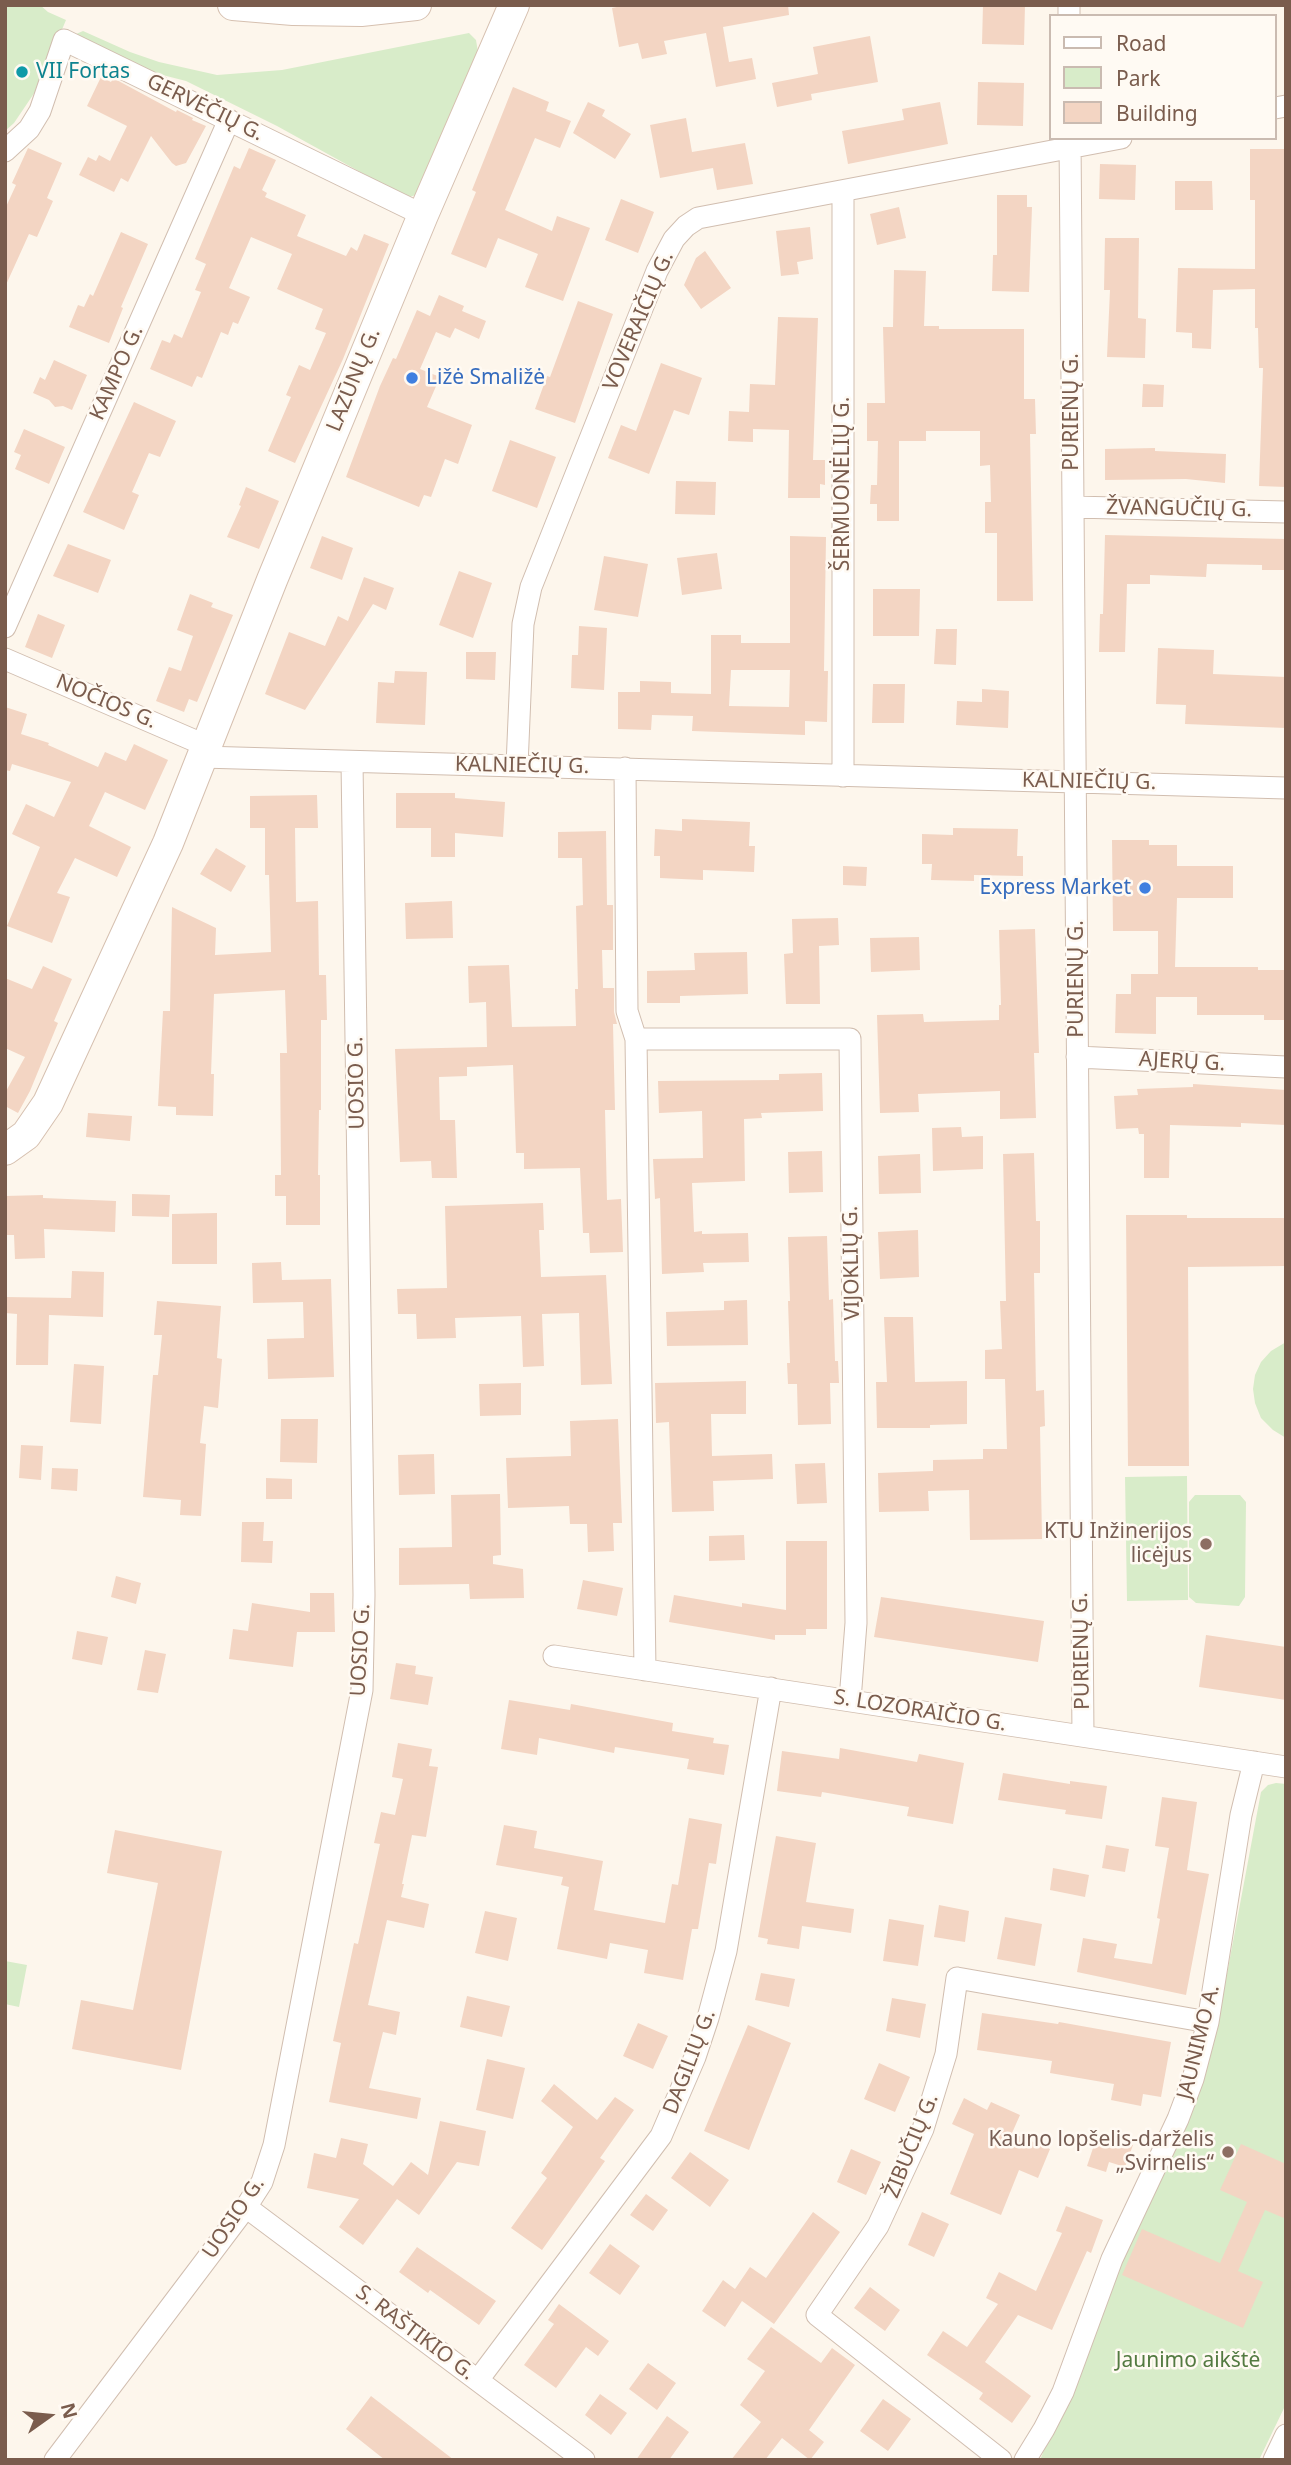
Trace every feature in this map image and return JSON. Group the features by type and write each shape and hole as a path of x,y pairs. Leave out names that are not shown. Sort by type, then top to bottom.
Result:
{"street":[{"path":"233,5 293,10 361,11 416,5"},
{"name":"LAZŪNŲ G.","path":"204,751 423,215 514,5"},
{"name":"GERVĖČIŲ G.","path":"5,151 29,129 40,111 64,40 423,215"},
{"name":"KAMPO G.","path":"5,627 229,120"},
{"name":"VOVERAIČIŲ G.","path":"517,766 523,624 531,587 657,271 668,250 686,226 698,218 843,191 1070,143 1101,140"},
{"name":"PURIENŲ G.","path":"1070,143 1083,1736"},
{"name":"ŠERMUONĖLIŲ G.","path":"843,191 843,776"},
{"name":"ŽVANGUČIŲ G.","path":"1073,506 1286,512"},
{"name":"NOČIOS G.","path":"5,659 204,751"},
{"path":"5,1150 26,1135 48,1104 168,843 204,751"},
{"name":"KALNIEČIŲ G.","path":"204,751 352,762 1286,788"},
{"name":"UOSIO G.","path":"55,2460 246,2207 261,2182 274,2144 362,1690 364,1595 352,762"},
{"path":"625,768 627,1011 636,1039 645,1670"},
{"name":"VIJOKLIŲ G.","path":"636,1039 850,1039 856,1623 850,1700"},
{"name":"AJERŲ G.","path":"1077,1057 1286,1067"},
{"name":"S. LOZORAIČIO G.","path":"554,1656 1286,1767"},
{"name":"DAGILIŲ G.","path":"478,2379 661,2136 695,2057 726,1951 771,1688"},
{"name":"JAUNIMO A.","path":"1024,2460 1063,2392 1112,2259 1178,2119 1193,2079 1208,2022 1241,1815 1254,1762"},
{"name":"ŽIBUČIŲ G.","path":"1000,2460 817,2315 878,2226 923,2129 946,2054 957,1978 1208,2022"},
{"name":"S. RAŠTIKIO G.","path":"246,2207 584,2460"},
{"path":"1274,2460 1286,2435"}],"green space":[{"name":"VII Fortas","path":"5,5 40,5 66,20 37,89 14,123 5,131"},
{"path":"83,31 159,62 217,75 282,70 469,33 476,40 478,52 416,195 409,197 186,81 147,71 75,40 76,34"},
{"path":"1286,1342 1286,1438 1261,1418 1253,1389 1261,1362 1271,1351"},
{"path":"1187,1476 1188,1600 1127,1601 1125,1477"},
{"path":"1195,1495 1240,1495 1246,1502 1245,1597 1239,1606 1196,1603 1189,1597 1189,1502"},
{"name":"Jaunimo aikštė","path":"1286,1784 1286,2404 1259,2460 1040,2460 1217,2027 1261,1792 1268,1785"},
{"path":"5,1961 27,1965 19,2007 5,2004"}],"building":[{"path":"626,5 788,5 789,15 723,27 729,62 752,58 756,79 716,87 706,33 664,41 667,54 642,59 638,43 619,47 612,8"},
{"path":"983,5 1025,5 1024,45 982,44"},
{"path":"870,36 878,82 811,94 812,100 777,107 772,83 818,74 813,47"},
{"path":"101,77 111,82 113,78 206,126 186,163 176,166 172,163 151,136 128,182 121,178 114,192 79,175 88,157 96,161 99,155 110,161 127,126 87,106"},
{"path":"978,82 1024,83 1023,126 977,125"},
{"path":"513,87 549,102 546,111 571,121 560,148 535,138 505,210 552,231 557,216 590,228 563,301 525,287 538,254 498,238 486,268 451,254 476,192 472,190"},
{"path":"588,102 605,110 602,116 631,134 615,159 573,133"},
{"path":"940,102 948,144 848,164 842,131 904,120 902,109"},
{"path":"686,118 692,152 745,143 753,184 717,190 713,168 660,178 650,125"},
{"path":"28,148 62,163 47,198 53,201 37,237 29,234 5,287 5,209 16,185 12,183"},
{"path":"249,148 276,160 262,190 267,193 265,197 306,215 297,236 346,256 351,247 357,251 364,234 389,244 343,359 295,463 268,451 291,397 286,395 299,365 310,370 326,333 315,329 323,309 277,289 292,254 251,237 229,288 250,297 238,324 233,322 228,335 221,332 202,378 197,376 192,387 150,369 162,340 170,343 174,334 182,338 201,292 195,290 206,264 195,259 234,166 240,169"},
{"path":"1250,149 1286,149 1286,487 1259,486 1263,368 1259,368 1255,289 1213,290 1211,349 1192,348 1192,333 1176,332 1178,268 1255,269 1255,200 1250,200"},
{"path":"1100,164 1136,165 1135,200 1099,199"},
{"path":"1175,181 1212,181 1213,210 1175,210"},
{"path":"997,195 1027,195 1027,207 1032,207 1029,292 992,291 993,255 997,255"},
{"path":"621,199 654,212 638,253 605,240"},
{"path":"899,207 906,238 877,245 870,214"},
{"path":"810,227 813,259 797,262 799,274 781,276 776,231"},
{"path":"121,232 148,244 109,343 69,327 78,305 84,307 90,294 93,296"},
{"path":"1105,238 1139,238 1138,318 1146,319 1145,358 1107,357 1110,290 1104,290"},
{"path":"705,251 731,288 701,309 684,285 696,258"},
{"path":"894,270 926,271 924,326 939,326 939,329 1024,329 1024,399 1035,399 1036,434 1030,434 1033,601 997,601 997,533 985,533 985,502 991,502 990,465 980,466 980,431 926,431 926,441 899,441 899,521 877,521 877,504 870,504 871,485 877,485 878,441 867,441 867,403 885,403 883,327 893,327"},
{"path":"439,295 464,306 462,311 486,321 479,339 455,328 450,338 436,332 420,369 440,377 427,407 472,425 458,464 445,459 431,497 424,495 419,507 346,477 380,386 393,358 396,359 417,310 430,316"},
{"path":"578,301 613,314 575,423 535,409"},
{"path":"778,317 818,318 813,460 825,460 825,485 820,484 820,498 788,498 789,430 753,429 753,442 728,441 729,411 749,412 750,384 775,385"},
{"path":"54,360 87,375 72,410 63,406 55,407 49,400 33,393 40,377 45,380"},
{"path":"661,363 702,378 689,415 674,410 649,474 608,458 621,425 636,431"},
{"path":"1143,384 1164,385 1163,407 1142,407"},
{"path":"134,402 176,421 160,457 149,453 132,492 139,495 124,530 83,512"},
{"path":"24,429 65,447 49,484 15,469 21,455 14,452"},
{"path":"510,440 556,457 537,508 492,491"},
{"path":"1155,448 1155,451 1226,454 1225,483 1186,479 1105,480 1105,449"},
{"path":"676,481 716,482 715,515 675,514"},
{"path":"246,487 279,501 259,549 227,537"},
{"path":"1105,535 1286,539 1286,570 1262,570 1262,565 1207,564 1206,577 1150,575 1150,584 1127,584 1125,652 1099,652"},
{"path":"322,536 353,548 342,580 310,568"},
{"path":"790,536 826,537 824,671 828,671 827,722 805,721 805,735 692,731 693,716 652,715 651,730 618,729 618,692 640,692 640,681 671,682 671,693 711,694 711,635 741,635 741,643 790,643","holes":["731,670 790,670 789,707 729,706"]},
{"path":"68,544 111,560 98,593 53,576"},
{"path":"717,553 722,589 682,595 677,558"},
{"path":"604,556 648,564 638,617 594,610"},
{"path":"459,571 492,583 473,638 439,625"},
{"path":"364,577 394,588 386,610 373,604 305,710 265,694 289,632 325,646 338,616 348,621"},
{"path":"873,589 920,589 919,636 873,636"},
{"path":"190,594 213,603 211,607 233,615 197,702 189,699 184,712 156,701 169,667 181,671 193,636 177,630"},
{"path":"38,614 65,625 52,658 25,647"},
{"path":"579,626 607,628 604,690 571,688 572,655 578,655"},
{"path":"936,629 957,629 956,665 934,664"},
{"path":"1158,648 1214,650 1213,674 1286,677 1286,728 1185,724 1186,705 1156,704"},
{"path":"466,652 496,652 495,680 466,679"},
{"path":"395,671 427,672 425,725 376,723 378,682 394,683"},
{"path":"873,684 905,684 904,723 872,723"},
{"path":"982,689 1009,691 1008,728 956,725 957,701 982,702"},
{"path":"5,707 27,714 21,734 49,743 48,745 98,767 105,752 126,761 134,744 168,760 145,810 105,792 89,826 131,847 117,877 75,858 57,893 70,897 52,943 7,926 40,847 12,834 26,804 54,817 71,782 12,764 10,771 5,770"},
{"path":"396,793 455,793 455,798 505,802 503,837 455,833 455,857 431,857 431,828 396,828"},
{"path":"317,795 318,828 295,828 296,902 318,901 319,975 326,975 327,1020 321,1020 318,1175 320,1225 286,1225 286,1196 275,1196 275,1175 281,1175 280,1053 287,1053 285,990 214,994 211,1074 214,1074 213,1116 176,1115 176,1107 158,1106 163,1011 170,1011 172,907 216,928 215,955 271,952 269,875 265,875 265,828 250,828 250,796"},
{"path":"682,819 750,822 749,846 755,846 754,872 703,870 703,880 660,878 660,856 654,856 655,829 682,831"},
{"path":"953,828 1018,829 1017,856 1023,856 1023,876 974,875 974,881 931,880 932,864 922,864 922,834 953,835"},
{"path":"606,831 607,905 613,905 613,950 602,950 603,988 614,988 617,1024 613,1024 615,1110 605,1110 607,1200 621,1199 623,1252 590,1253 589,1233 583,1233 580,1168 524,1169 524,1153 516,1153 513,1065 467,1067 467,1076 439,1077 440,1120 455,1120 457,1178 432,1178 431,1161 400,1162 395,1049 487,1047 486,1002 469,1003 468,966 509,965 512,1027 576,1026 576,906 583,905 582,858 558,858 558,832"},
{"path":"1112,840 1149,840 1149,845 1177,845 1177,866 1233,866 1233,898 1177,898 1175,967 1258,967 1258,970 1286,970 1286,1020 1264,1020 1264,1015 1197,1015 1197,997 1156,997 1156,1034 1115,1033 1116,994 1131,994 1131,974 1158,974 1158,931 1113,931"},
{"path":"216,848 246,866 231,892 200,874"},
{"path":"843,866 867,867 866,886 843,885"},
{"path":"452,901 453,938 406,939 405,903"},
{"path":"838,918 839,945 819,946 820,1004 786,1004 784,954 793,953 792,919"},
{"path":"1035,929 1039,1053 1034,1053 1036,1118 1000,1119 1000,1091 918,1094 919,1112 880,1113 877,1015 923,1014 924,1022 999,1020 999,930"},
{"path":"919,937 920,970 871,972 870,938"},
{"path":"747,952 748,994 680,996 680,1003 647,1003 647,971 695,970 694,953"},
{"path":"43,966 72,979 54,1021 58,1023 18,1113 5,1106 5,1093 25,1057 5,1048 5,978 32,989"},
{"path":"822,1073 823,1111 761,1113 762,1118 744,1119 745,1181 692,1183 694,1232 748,1233 749,1262 703,1263 704,1272 662,1274 660,1198 655,1199 653,1159 703,1158 702,1111 659,1113 658,1081 779,1080 779,1074"},
{"path":"1193,1084 1286,1090 1286,1125 1170,1125 1169,1178 1144,1178 1144,1134 1139,1134 1138,1128 1116,1129 1114,1096 1138,1095 1137,1089 1193,1087"},
{"path":"88,1113 132,1116 130,1141 86,1137"},
{"path":"961,1127 962,1137 983,1136 983,1169 933,1171 932,1128"},
{"path":"822,1151 823,1192 789,1193 788,1152"},
{"path":"1034,1153 1036,1221 1040,1221 1040,1273 1034,1273 1036,1391 1044,1390 1045,1426 1040,1427 1042,1539 970,1540 969,1490 928,1491 929,1511 879,1512 878,1473 933,1471 933,1460 983,1459 983,1449 1007,1449 1005,1379 985,1379 985,1350 1002,1349 1000,1301 1006,1301 1003,1154"},
{"path":"920,1154 921,1193 879,1194 878,1156"},
{"path":"132,1194 170,1195 169,1217 132,1216"},
{"path":"43,1195 43,1198 116,1201 115,1232 44,1229 45,1258 15,1259 14,1235 5,1235 5,1196"},
{"path":"543,1203 544,1230 539,1230 541,1277 606,1275 612,1384 581,1385 579,1313 542,1314 544,1366 523,1367 521,1316 455,1318 456,1338 417,1339 416,1314 398,1314 397,1289 447,1288 445,1206"},
{"path":"217,1213 217,1264 172,1264 172,1214"},
{"path":"1126,1215 1286,1218 1286,1266 1188,1267 1189,1466 1128,1466"},
{"path":"918,1230 919,1277 880,1279 878,1232"},
{"path":"827,1236 829,1300 833,1299 835,1361 838,1361 839,1383 830,1383 831,1424 798,1425 797,1384 788,1384 788,1237"},
{"path":"281,1262 282,1280 331,1279 334,1377 268,1379 267,1339 304,1338 303,1302 253,1303 252,1263"},
{"path":"72,1271 104,1272 103,1317 49,1315 48,1365 16,1365 17,1314 5,1313 5,1297 71,1298"},
{"path":"747,1300 748,1345 667,1346 666,1312 724,1310 724,1301"},
{"path":"157,1301 221,1306 217,1358 222,1359 218,1408 204,1406 200,1443 206,1444 201,1516 180,1515 181,1500 143,1497 153,1375 158,1375 162,1335 154,1335"},
{"path":"884,1317 913,1317 915,1382 967,1381 967,1424 930,1425 930,1428 877,1428 876,1382 887,1382"},
{"path":"74,1364 104,1366 101,1424 70,1422"},
{"path":"746,1381 746,1414 711,1414 712,1456 772,1454 773,1479 713,1481 714,1511 672,1512 669,1422 656,1423 655,1383"},
{"path":"521,1383 521,1415 480,1416 479,1384"},
{"path":"281,1419 318,1419 317,1463 280,1462"},
{"path":"618,1419 622,1523 613,1523 614,1551 588,1552 587,1524 570,1524 569,1506 508,1508 506,1458 571,1456 570,1421"},
{"path":"21,1445 43,1446 41,1480 19,1478"},
{"path":"434,1454 435,1494 399,1495 398,1455"},
{"path":"825,1463 827,1503 797,1504 795,1464"},
{"path":"52,1468 78,1469 77,1491 51,1489"},
{"path":"266,1478 292,1479 292,1499 266,1499"},
{"path":"500,1494 501,1555 493,1556 493,1564 523,1569 524,1598 470,1599 469,1584 399,1585 399,1548 452,1547 451,1495"},
{"path":"242,1522 264,1522 263,1541 273,1541 272,1563 241,1562"},
{"path":"744,1535 745,1560 709,1561 709,1536"},
{"path":"786,1541 827,1541 827,1629 806,1629 806,1635 775,1635 775,1640 669,1622 674,1595 742,1607 742,1603 786,1610"},
{"path":"116,1576 141,1583 136,1604 111,1597"},
{"path":"583,1580 623,1588 617,1616 577,1609"},
{"path":"310,1593 334,1593 335,1632 297,1632 293,1667 229,1659 233,1629 248,1631 252,1603 310,1612"},
{"path":"881,1597 1044,1621 1038,1662 874,1637"},
{"path":"77,1631 108,1637 102,1665 72,1659"},
{"path":"1206,1635 1286,1647 1286,1700 1199,1687"},
{"path":"145,1650 166,1654 158,1693 137,1690"},
{"path":"396,1663 416,1666 415,1674 433,1677 428,1705 390,1699"},
{"path":"509,1700 570,1710 571,1704 673,1723 672,1731 714,1738 713,1743 729,1745 724,1775 687,1769 689,1759 615,1747 614,1753 539,1738 537,1755 501,1749"},
{"path":"398,1743 432,1749 429,1766 438,1767 426,1837 412,1835 401,1897 429,1904 424,1928 387,1920 368,2005 400,2012 396,2035 383,2032 369,2088 421,2098 417,2119 329,2102 341,2043 333,2041 354,1943 358,1944 380,1844 374,1843 381,1812 395,1815 403,1779 392,1777"},
{"path":"840,1748 917,1762 919,1754 964,1763 953,1824 907,1816 909,1807 822,1792 821,1797 777,1791 782,1751 839,1759"},
{"path":"1003,1773 1070,1784 1070,1781 1107,1786 1102,1819 1065,1814 1066,1810 998,1800"},
{"path":"1162,1797 1197,1802 1187,1870 1209,1874 1186,1995 1077,1972 1083,1938 1117,1944 1114,1958 1152,1964 1169,1848 1155,1846"},
{"path":"689,1818 722,1824 716,1864 709,1863 698,1929 692,1929 683,1980 644,1973 648,1950 610,1943 607,1959 557,1949 569,1887 561,1885 563,1877 496,1865 504,1825 537,1831 534,1848 603,1861 594,1910 665,1923 672,1884 678,1885"},
{"path":"115,1830 222,1851 181,2070 72,2049 81,2000 133,2010 158,1883 107,1873"},
{"path":"776,1836 816,1843 806,1902 854,1909 851,1933 802,1926 799,1949 767,1944 768,1939 758,1937"},
{"path":"1106,1845 1129,1849 1125,1872 1102,1868"},
{"path":"1053,1868 1089,1875 1085,1897 1050,1890"},
{"path":"939,1905 969,1911 965,1942 934,1937"},
{"path":"485,1911 517,1918 508,1961 475,1953"},
{"path":"1005,1917 1042,1924 1035,1966 997,1959"},
{"path":"889,1919 924,1925 918,1966 883,1961"},
{"path":"761,1973 795,1979 789,2007 755,2000"},
{"path":"467,1996 510,2006 502,2037 460,2027"},
{"path":"892,1998 926,2004 920,2038 886,2031"},
{"path":"982,2013 1058,2024 1059,2022 1171,2042 1161,2097 1143,2094 1141,2106 1111,2100 1114,2084 1050,2073 1052,2061 977,2050"},
{"path":"638,2023 668,2036 653,2069 623,2056"},
{"path":"748,2025 791,2043 749,2150 704,2131"},
{"path":"487,2059 525,2068 513,2119 476,2110"},
{"path":"879,2063 910,2077 895,2112 864,2099"},
{"path":"554,2084 597,2120 615,2097 634,2110 600,2158 605,2161 542,2250 511,2228 547,2178 541,2173 573,2127 541,2101"},
{"path":"964,2098 987,2110 991,2102 1020,2115 1012,2133 1050,2149 1038,2178 1019,2170 1001,2215 950,2194 974,2134 952,2124"},
{"path":"440,2121 486,2131 479,2166 457,2162 419,2215 397,2199 363,2245 339,2227 359,2199 307,2188 314,2153 336,2158 341,2138 368,2144 363,2164 393,2186 411,2162 428,2175"},
{"path":"1098,2133 1133,2145 1125,2167 1109,2162 1106,2172 1087,2166"},
{"path":"1241,2144 1286,2164 1286,2219 1265,2210 1238,2271 1263,2282 1243,2328 1122,2275 1142,2229 1220,2263 1247,2202 1220,2190"},
{"path":"851,2149 881,2162 866,2195 837,2182"},
{"path":"690,2152 729,2180 710,2207 671,2178"},
{"path":"646,2194 668,2210 653,2231 630,2215"},
{"path":"1066,2206 1103,2220 1091,2253 1087,2251 1052,2330 1018,2315 985,2362 1031,2396 1012,2423 979,2399 983,2393 927,2355 943,2331 967,2347 998,2304 986,2298 999,2272 1036,2291 1062,2233 1056,2231"},
{"path":"813,2212 840,2232 774,2324 742,2301 725,2327 702,2311 723,2280 735,2289 750,2267 766,2278"},
{"path":"922,2212 949,2224 934,2257 908,2245"},
{"path":"610,2244 640,2266 620,2295 589,2273"},
{"path":"417,2247 496,2301 479,2325 430,2290 428,2293 399,2272"},
{"path":"870,2287 900,2310 885,2331 854,2308"},
{"path":"559,2304 609,2341 598,2356 586,2347 556,2388 524,2365 554,2324 548,2320"},
{"path":"771,2327 821,2363 832,2348 855,2365 809,2430 824,2442 810,2460 782,2438 765,2460 731,2460 761,2422 740,2405 765,2371 747,2359"},
{"path":"648,2363 676,2383 657,2410 629,2389"},
{"path":"600,2394 627,2413 611,2435 585,2415"},
{"path":"371,2396 454,2460 385,2460 346,2429"},
{"path":"883,2399 911,2419 888,2451 860,2431"},
{"path":"667,2416 689,2432 669,2460 636,2460"}],"place":[{"name":"VII Fortas","path":"22,72"},
{"name":"Ližė Smaližė","path":"412,378"},
{"name":"Express Market","path":"1145,888"},
{"name":"KTU Inžinerijos licėjus","path":"1206,1544"},
{"name":"Kauno lopšelis-darželis „Svirnelis“","path":"1228,2152"}]}
